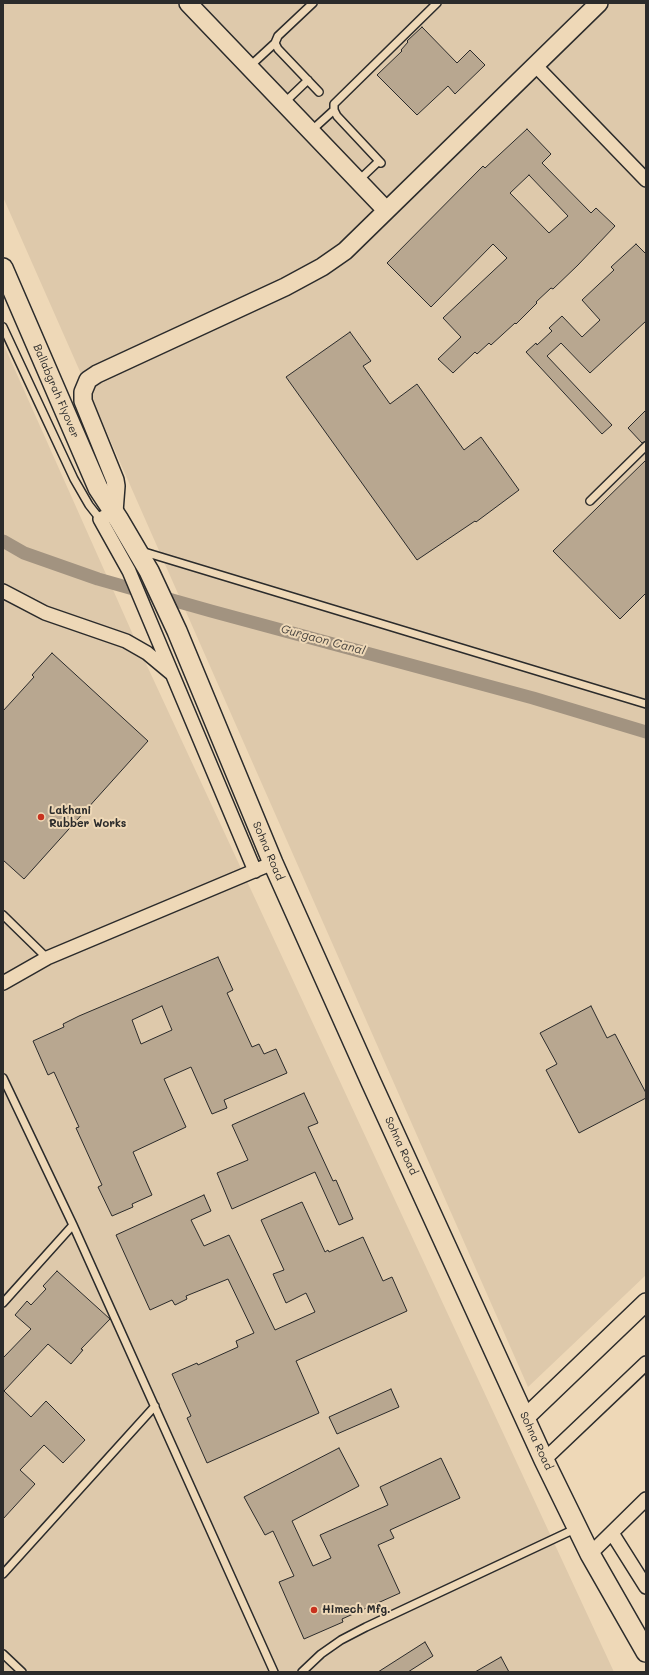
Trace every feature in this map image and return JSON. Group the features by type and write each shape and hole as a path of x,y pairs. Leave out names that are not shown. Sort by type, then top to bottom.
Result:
{"main road":[{"name":"Ballabgrah Flyover","path":"3,268 98,488 107,515 137,549 150,571"},
{"name":"Sohna Road","path":"150,571 177,631 273,863 371,1082 544,1460 590,1554 646,1652"}],"street":[{"path":"188,3 386,210"},
{"path":"254,871 128,571 107,515 116,486 115,480 83,400 82,392 88,380 97,374 285,287 345,251 599,3"},
{"path":"535,65 646,180"},
{"path":"3,591 45,613 126,642 147,653 172,674"},
{"path":"3,983 47,958 273,863"},
{"path":"525,1418 646,1302"},
{"path":"544,1460 646,1363"},
{"path":"590,1554 646,1499"},
{"path":"612,1532 646,1587"}],"lane":[{"path":"249,67 275,42 278,36 313,3"},
{"path":"358,181 380,162 337,116 334,110 334,104 437,3"},
{"path":"275,42 278,49 319,92"},
{"path":"284,103 308,80"},
{"path":"311,132 334,110"},
{"path":"3,327 74,479 89,505 107,515"},
{"path":"590,501 646,446"},
{"path":"137,549 646,704"},
{"path":"3,915 47,958"},
{"path":"3,1078 73,1225 274,1672"},
{"path":"3,1302 73,1225"},
{"path":"3,1574 155,1406"},
{"path":"302,1672 321,1654 341,1640 577,1528"},
{"path":"3,1654 22,1672"}],"shaded area":[{"path":"3,3 646,3 646,1275 528,1387 3,197"},
{"path":"3,343 142,655 614,1672 3,1672"}],"building":[{"path":"422,27 457,63 470,50 485,65 455,94 448,86 417,115 377,75 402,51 401,50 408,42 407,41"},
{"path":"527,129 551,154 542,163 591,213 596,208 615,226 578,265 553,289 551,288 536,302 537,303 516,324 515,323 491,345 489,343 477,354 475,352 453,373 438,359 461,337 443,318 507,258 493,244 431,307 387,263 483,166 485,168","holes":["529,175 568,216 549,233 510,193"]},
{"path":"636,244 646,254 646,321 590,373 561,343 547,356 612,425 602,434 526,352 536,343 537,345 552,331 549,328 562,316 582,337 600,320 582,300 614,270 611,267"},
{"path":"350,332 371,361 363,366 390,404 417,384 464,450 481,437 519,490 476,522 475,521 417,560 286,377"},
{"path":"646,410 646,441 642,443 628,428"},
{"path":"646,460 646,593 620,619 553,551"},
{"name":"Lakhani Rubber Works","path":"52,653 148,741 24,879 3,860 3,711 34,677 32,675"},
{"path":"218,957 233,990 227,993 252,1047 259,1044 264,1054 276,1049 287,1073 224,1100 227,1108 212,1114 191,1067 164,1079 186,1127 133,1152 152,1195 132,1204 133,1207 112,1216 98,1187 102,1185 76,1128 79,1127 54,1072 48,1075 33,1041 64,1027 63,1024","holes":["162,1006 172,1030 141,1044 132,1020"]},
{"path":"591,1006 607,1038 615,1034 646,1093 646,1098 579,1133 546,1070 557,1064 540,1033"},
{"path":"304,1093 318,1123 308,1127 333,1181 336,1180 353,1219 339,1225 315,1172 232,1209 217,1173 248,1160 232,1125"},
{"path":"204,1195 211,1211 191,1220 204,1246 229,1235 275,1330 315,1312 306,1293 286,1303 273,1274 284,1270 261,1220 302,1202 325,1252 328,1250 329,1252 363,1237 383,1281 392,1277 407,1311 296,1361 319,1413 207,1463 187,1418 191,1416 172,1374 197,1363 198,1365 238,1347 236,1341 254,1333 228,1279 186,1296 187,1299 175,1305 172,1300 150,1310 116,1235"},
{"path":"57,1271 110,1319 81,1349 83,1350 71,1364 48,1344 4,1391 31,1417 46,1401 85,1440 63,1463 44,1445 20,1470 35,1484 3,1519 3,1358 31,1329 15,1315 27,1301 31,1305 46,1289 43,1286"},
{"path":"391,1389 399,1407 337,1434 329,1417"},
{"path":"339,1448 359,1486 292,1521 313,1566 331,1558 320,1535 388,1505 380,1487 441,1458 460,1498 390,1530 394,1538 378,1545 400,1593 342,1619 343,1622 304,1639 279,1582 294,1576 273,1531 265,1535 244,1497"},
{"path":"425,1642 433,1656 408,1672 378,1672"},
{"path":"501,1657 509,1672 475,1672"}],"waterway":[{"name":"Gurgaon Canal","path":"3,541 24,553 98,579 533,698 646,732"}],"place":[{"name":"Lakhani Rubber Works","path":"41,817"},
{"name":"Himech Mfg.","path":"314,1610"}]}
